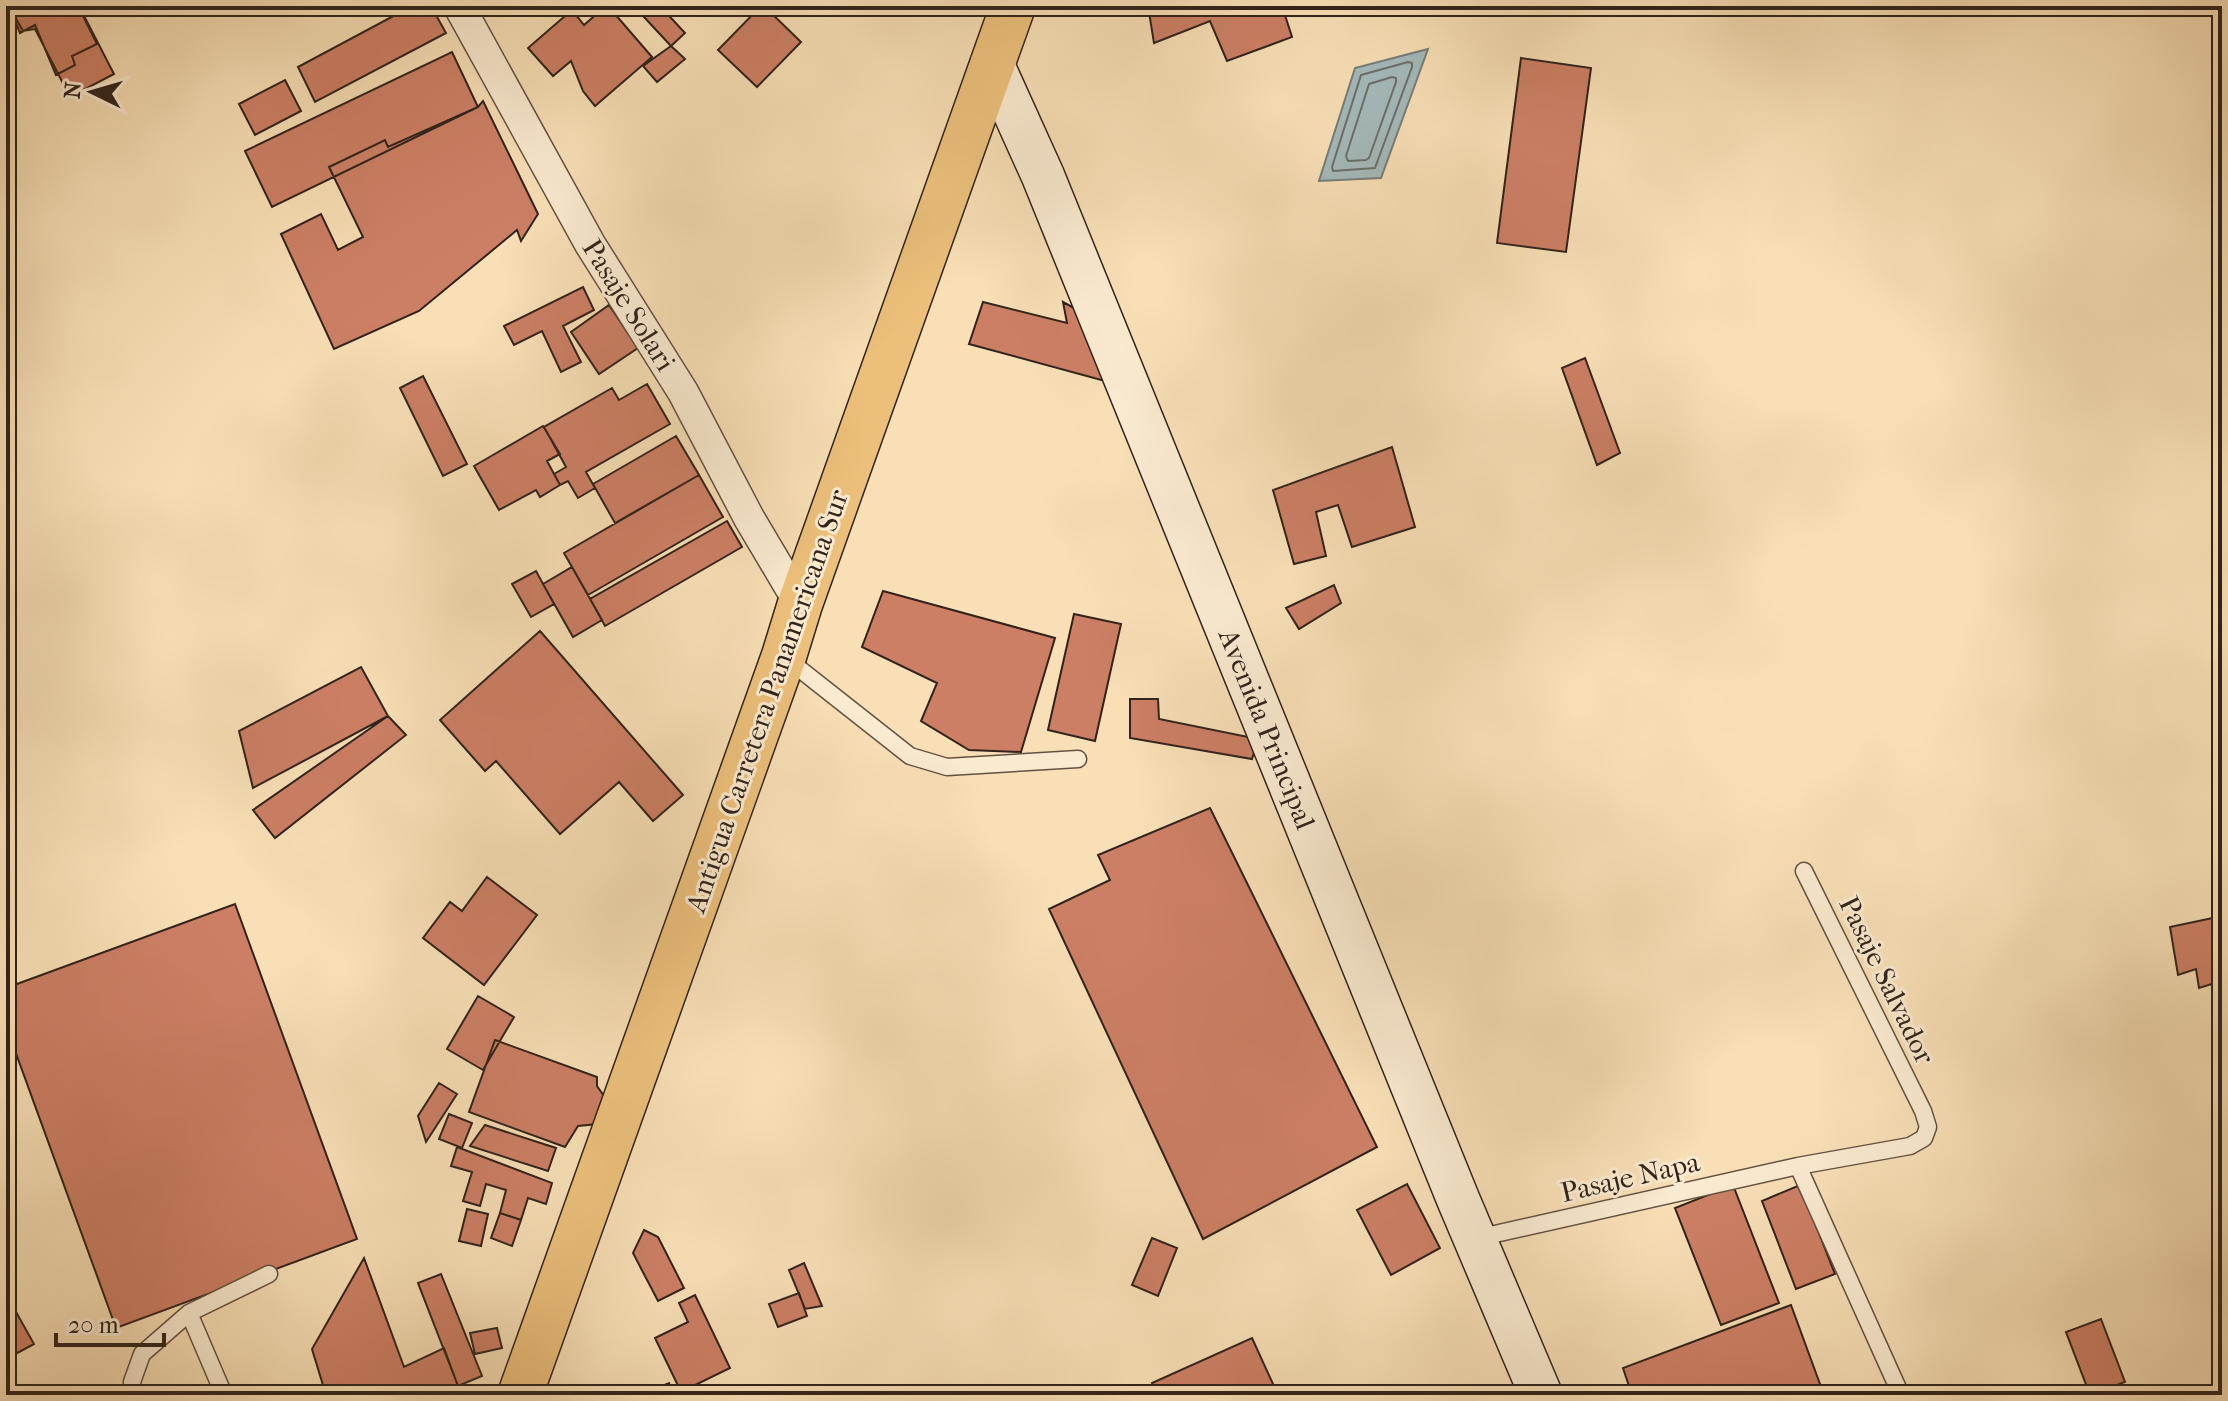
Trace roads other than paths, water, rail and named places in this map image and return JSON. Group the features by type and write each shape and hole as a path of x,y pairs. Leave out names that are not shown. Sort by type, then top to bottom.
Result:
{"highway":[{"name":"Antigua Carretera Panamericana Sur","path":"520,1395 1013,6"}],"main road":[{"name":"Avenida Principal","path":"992,63 1043,176 1474,1239 1541,1395"}],"street":[{"name":"Pasaje Solari","path":"459,6 590,244 683,392 749,518 800,604"}],"lane":[{"path":"784,656 910,756 947,767 1078,759"},
{"name":"Pasaje Salvador","path":"1804,871 1923,1111"},
{"name":"Pasaje Napa","path":"1474,1239 1798,1166 1910,1146 1924,1138 1928,1127 1923,1111"},
{"path":"1798,1166 1901,1395"},
{"path":"133,1395 132,1382 142,1354 189,1313 269,1274"},
{"path":"189,1313 224,1395"}],"water":[{"path":"1428,49 1381,178 1319,181 1355,68"}]}
